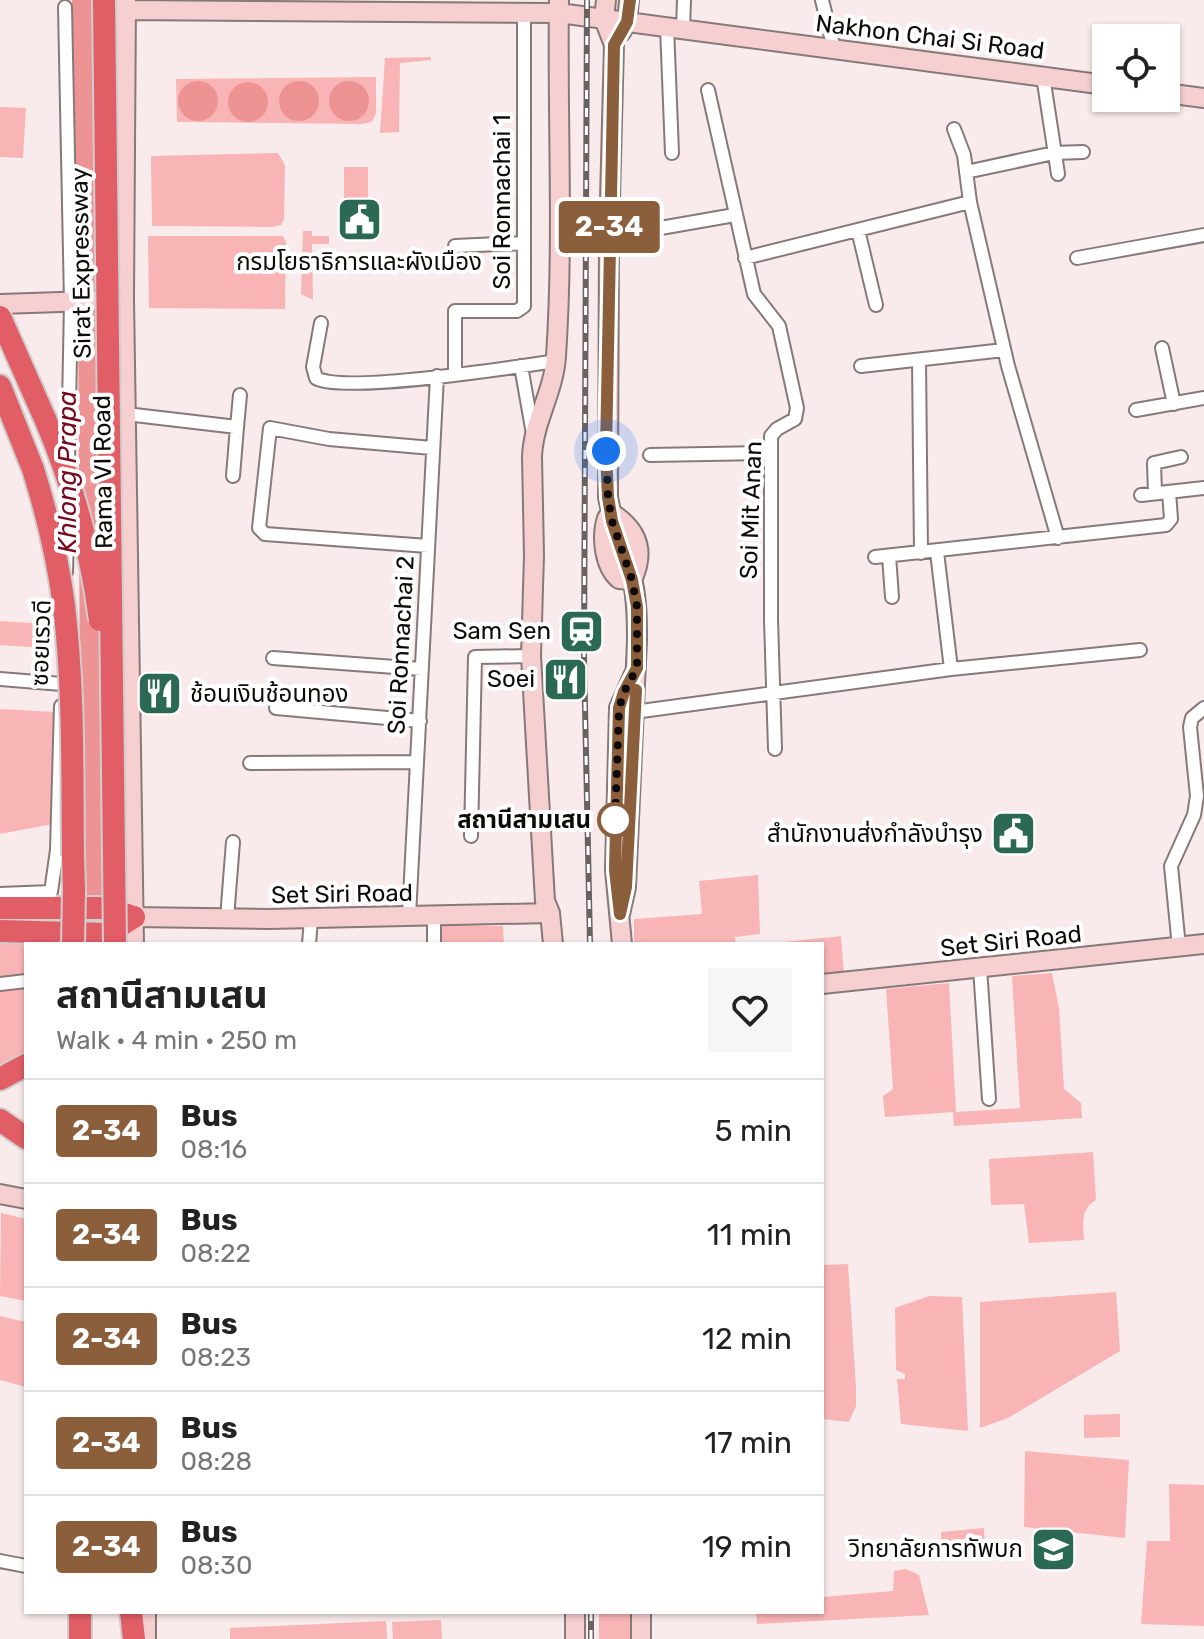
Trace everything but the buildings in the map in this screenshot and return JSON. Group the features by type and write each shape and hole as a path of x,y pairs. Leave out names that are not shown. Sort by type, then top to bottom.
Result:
{"highway":[{"name":"Sirat Expressway","path":"104,0 112,717 111,939"},
{"name":"Sirat Expressway","path":"0,317 62,458 78,508 98,608 112,717"},
{"path":"0,386 40,492 64,606 71,709 66,940"},
{"path":"0,931 66,940 111,939 134,917 107,908 3,904"},
{"path":"0,1079 24,1066"},
{"path":"0,1120 24,1137"},
{"path":"80,1614 80,1639"},
{"path":"120,1639 121,1614"},
{"path":"131,1614 134,1639"}],"street":[{"path":"606,0 604,19 614,45 606,451 610,512 605,523 605,550 619,579 632,580"},
{"path":"614,45 627,22 629,0"},
{"path":"640,0 648,18 669,28"},
{"path":"672,153 669,28 684,0"},
{"path":"822,0 834,49"},
{"name":"Nakhon Chai Si Road","path":"126,5 524,13 559,6 604,19 1092,83"},
{"name":"Rama VI Road","path":"126,5 124,299 134,942"},
{"path":"533,437 556,361 560,288 559,6"},
{"name":"ซอยเรวดี","path":"3,904 51,892 54,882 74,302 65,7"},
{"name":"Soi Ronnachai 1","path":"455,374 455,311 517,311 524,306 524,13"},
{"path":"1043,76 1058,174"},
{"name":"Soi Mit Anan","path":"708,90 754,294 779,326 797,408 795,419 773,432 771,453 775,749"},
{"path":"1180,95 1204,98"},
{"path":"954,129 964,155 970,202 1004,350 1058,538"},
{"path":"966,172 1054,153 1083,152"},
{"path":"745,258 970,202"},
{"path":"609,237 729,216"},
{"path":"858,230 876,305"},
{"path":"1077,258 1204,235"},
{"path":"455,246 524,243"},
{"path":"0,304 124,299"},
{"path":"321,323 313,367 316,378 323,383 365,383 556,361"},
{"path":"1162,348 1174,404"},
{"path":"861,366 1004,350"},
{"path":"919,360 921,553"},
{"path":"521,366 533,437 531,656 545,909 541,942"},
{"name":"Soi Ronnachai 2","path":"409,916 437,376"},
{"path":"233,476 240,395"},
{"path":"1136,410 1204,398"},
{"path":"126,414 237,427"},
{"path":"428,546 265,534 259,528 270,428 329,439 432,448"},
{"path":"650,455 771,453"},
{"path":"1155,493 1154,463 1181,457"},
{"path":"1141,495 1204,488"},
{"path":"875,557 1166,525 1171,519 1169,492"},
{"path":"610,512 636,537 639,565 632,580 637,607 637,668 626,887 620,914"},
{"path":"937,552 951,669"},
{"path":"889,556 892,597"},
{"path":"634,712 951,669 1140,650"},
{"path":"471,836 475,657 531,656"},
{"path":"273,658 422,669"},
{"path":"622,942 615,870 619,708 637,668"},
{"path":"0,679 62,684"},
{"path":"276,708 420,721"},
{"path":"1179,947 1171,866 1194,815 1197,796 1190,727 1192,718 1204,708"},
{"path":"250,763 417,762"},
{"path":"227,918 233,842"},
{"path":"545,909 553,942"},
{"name":"Set Siri Road","path":"134,917 311,919 545,909"},
{"path":"434,916 434,942"},
{"path":"309,942 311,919"},
{"name":"Set Siri Road","path":"824,984 1204,944"},
{"path":"980,968 989,1099"},
{"path":"0,984 24,981"},
{"path":"0,1194 24,1199"},
{"path":"0,1561 24,1566"},
{"path":"73,1614 73,1639"},
{"path":"146,1614 146,1639"},
{"path":"575,1614 575,1639"},
{"path":"641,1614 641,1639"}],"shaded area":[{"path":"72,0 100,0 106,942 81,942 78,288"},
{"path":"431,57 431,60 400,63 399,132 380,133 385,58"},
{"path":"376,77 376,113 372,122 177,122 176,79"},
{"path":"198,81 212,87 218,101 212,115 198,121 184,115 178,101 184,87"},
{"path":"299,81 313,87 319,101 313,115 299,121 285,115 279,101 285,87"},
{"path":"349,81 363,87 369,101 363,115 349,121 335,115 329,101 335,87"},
{"path":"248,82 262,88 268,102 262,116 248,122 234,116 228,102 234,88"},
{"path":"0,107 26,108 23,158 0,157"},
{"path":"278,153 285,165 284,219 281,225 152,226 151,156"},
{"path":"344,167 368,167 368,218 344,218"},
{"path":"303,231 312,231 312,236 329,236 329,244 312,244 313,300 301,294"},
{"path":"148,236 283,236 286,242 285,309 149,308"},
{"path":"0,621 48,624 46,648 0,645"},
{"path":"0,709 54,712 53,824 0,834"},
{"path":"758,875 760,934 735,937 736,942 634,942 634,919 702,914 699,881"},
{"path":"436,925 503,926 504,942 436,942"},
{"path":"841,936 844,975 824,977 824,942 784,942"},
{"path":"62,940 24,942 24,1066 0,1074 0,941"},
{"path":"1052,973 1059,1008 1064,1089 1081,1103 1082,1118 954,1126 953,1112 885,1117 883,1096 893,1089 886,989 949,983 956,1112 1020,1108 1012,976"},
{"path":"1093,1152 1096,1200 1085,1212 1084,1240 1029,1243 1024,1204 991,1205 989,1159"},
{"path":"1,1213 24,1219 24,1301 0,1296"},
{"path":"848,1264 856,1388 856,1406 849,1422 824,1419 824,1265"},
{"path":"1116,1292 1120,1351 1008,1418 980,1428 980,1302"},
{"path":"929,1296 962,1297 968,1431 901,1424 897,1379 905,1379 905,1374 896,1370 895,1308"},
{"path":"0,1316 24,1322 24,1386 0,1380"},
{"path":"1120,1414 1120,1437 1084,1438 1084,1415"},
{"path":"1025,1451 1129,1460 1125,1538 1024,1527"},
{"path":"1169,1484 1204,1485 1204,1626 1141,1624 1147,1541 1170,1541"},
{"path":"984,1528 985,1551 942,1555 941,1532"},
{"path":"906,1569 919,1575 929,1615 757,1624 756,1614 824,1614 824,1597 893,1591 894,1571"},
{"path":"599,1614 630,1614 630,1639 599,1639"},
{"path":"441,1620 442,1639 393,1639 392,1622"},
{"path":"386,1621 387,1639 230,1639 230,1628"}],"railway":[{"path":"587,0 584,658 590,942"},
{"path":"591,1614 591,1639"}],"bus line":[{"name":"2-34","path":"630,0 627,22 614,45 606,451 612,521 632,580 637,607 637,668 619,708 615,870 620,914 626,887 636,690"}],"place":[{"name":"กรมโยธาธิการและผังเมือง","path":"359,220"},
{"name":"Sam Sen","path":"582,631"},
{"name":"Soei","path":"566,679"},
{"name":"ช้อนเงินช้อนทอง","path":"159,694"},
{"name":"สถานีสามเสน","path":"615,820"},
{"name":"สํานักงานส่งกําลังบํารุง","path":"1014,834"},
{"name":"วิทยาลัยการทัพบก","path":"1054,1549"}],"route":[{"path":"606,451 612,521 632,580 637,607 637,668 619,708 615,823 615,820"}],"water label":[{"name":"Khlong Prapa","path":"67,472"}]}
